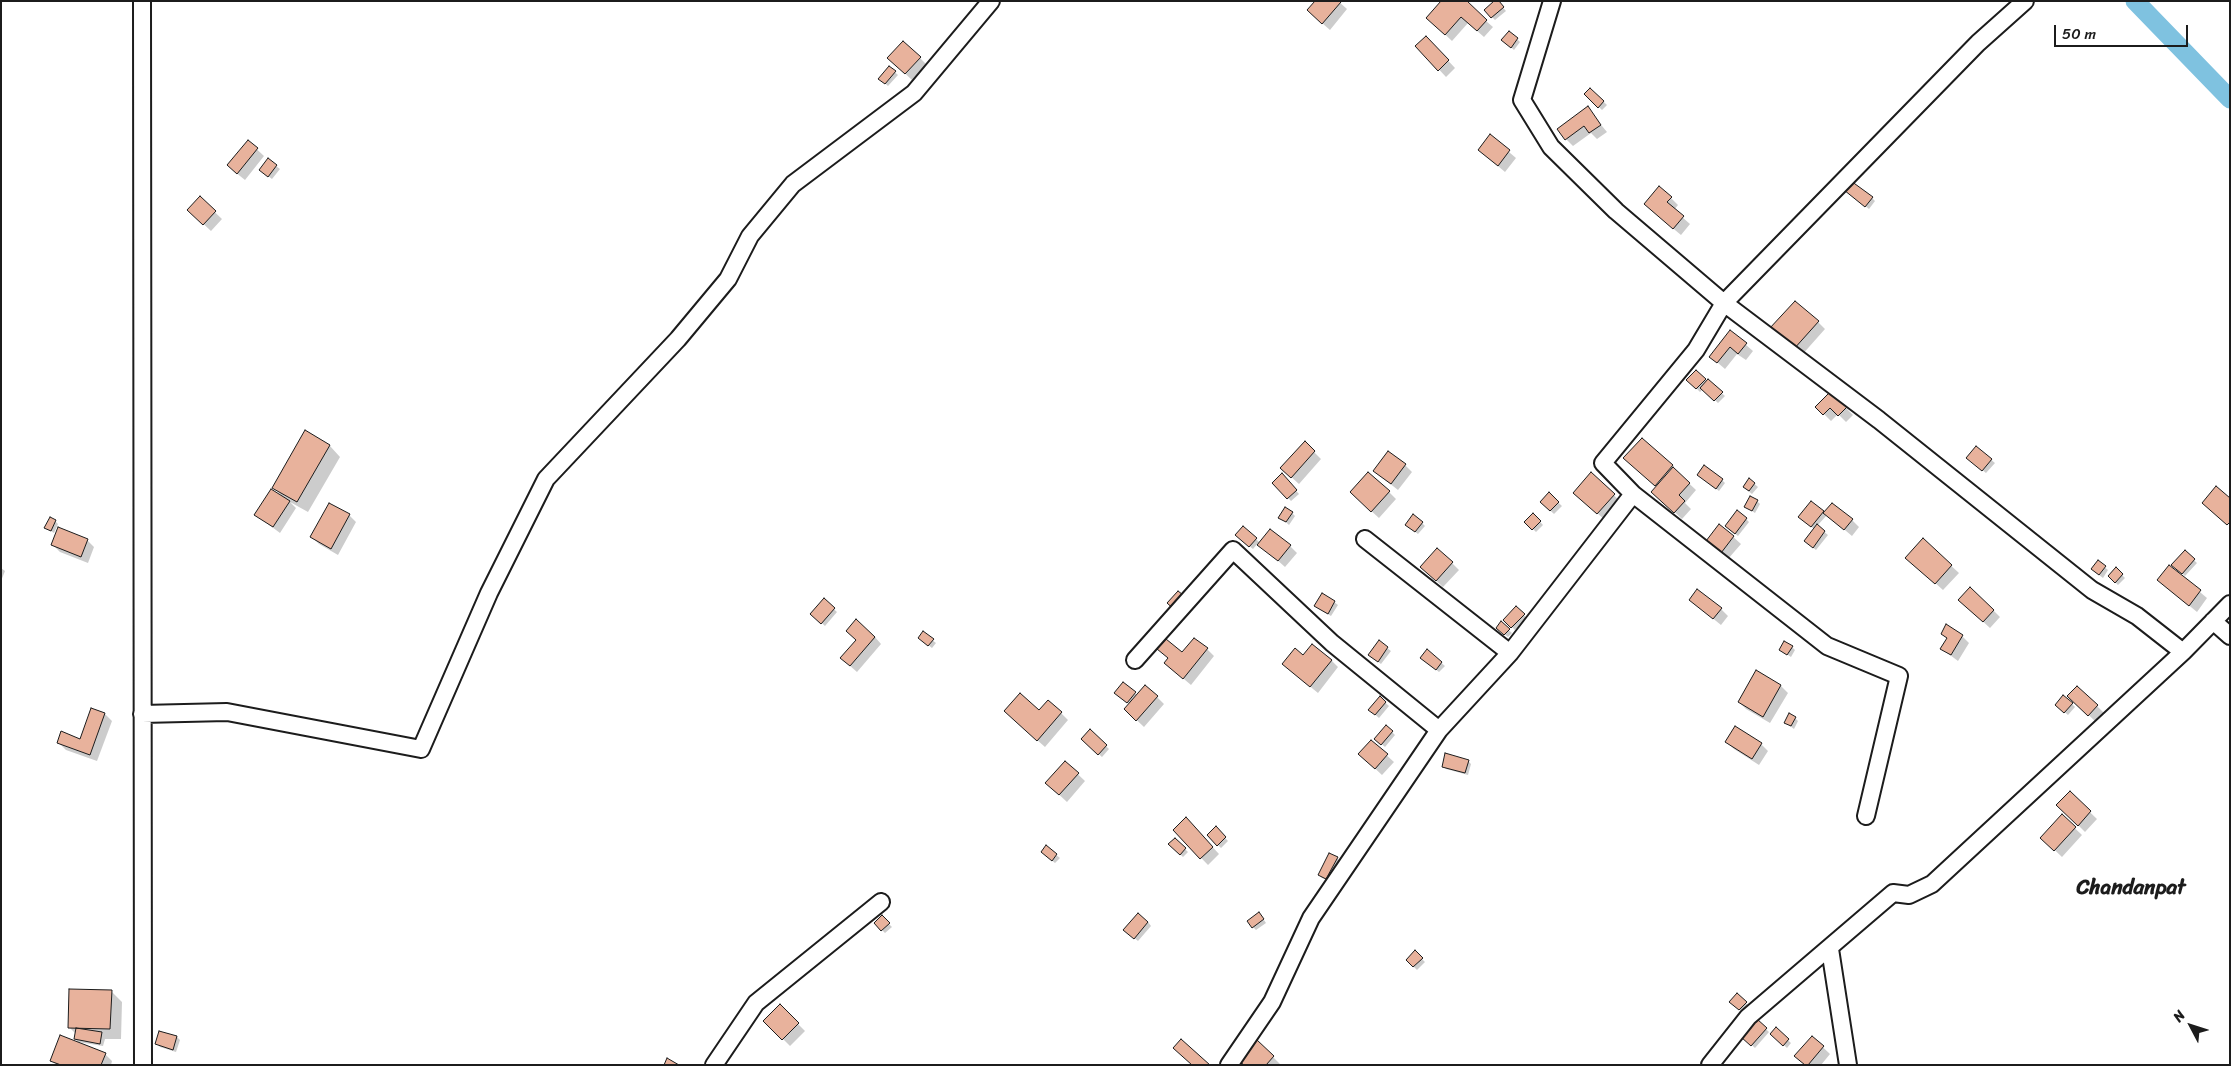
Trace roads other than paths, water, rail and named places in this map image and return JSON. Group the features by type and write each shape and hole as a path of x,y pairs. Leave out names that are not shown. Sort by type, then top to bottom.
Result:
{"street":[{"path":"142,1 143,1065"},
{"path":"142,714 227,712 421,749 489,593 546,479 678,339 709,302 728,279 750,236 793,184 914,93 991,1"},
{"path":"1552,1 1522,100 1551,147 1616,212 1724,303 1879,420 2092,590 2137,616 2183,652"},
{"path":"1866,816 1899,676 1826,646 1633,494 1603,464 1696,350 1724,303 1978,42 2025,1"},
{"path":"1229,1065 1272,1002 1311,918 1440,730 1510,653 1633,494"},
{"path":"1365,539 1510,653"},
{"path":"1135,660 1233,550 1332,643 1440,730"},
{"path":"1710,1065 1748,1017 1894,893 1909,895 1932,884 2183,652 2230,604"},
{"path":"2213,621 2230,636"},
{"path":"714,1065 756,1004 881,902"},
{"path":"1830,949 1848,1065"}],"waterway":[{"path":"2135,1 2230,99"}],"district":[{"name":"Chandanpat","path":"2131,889"}]}
